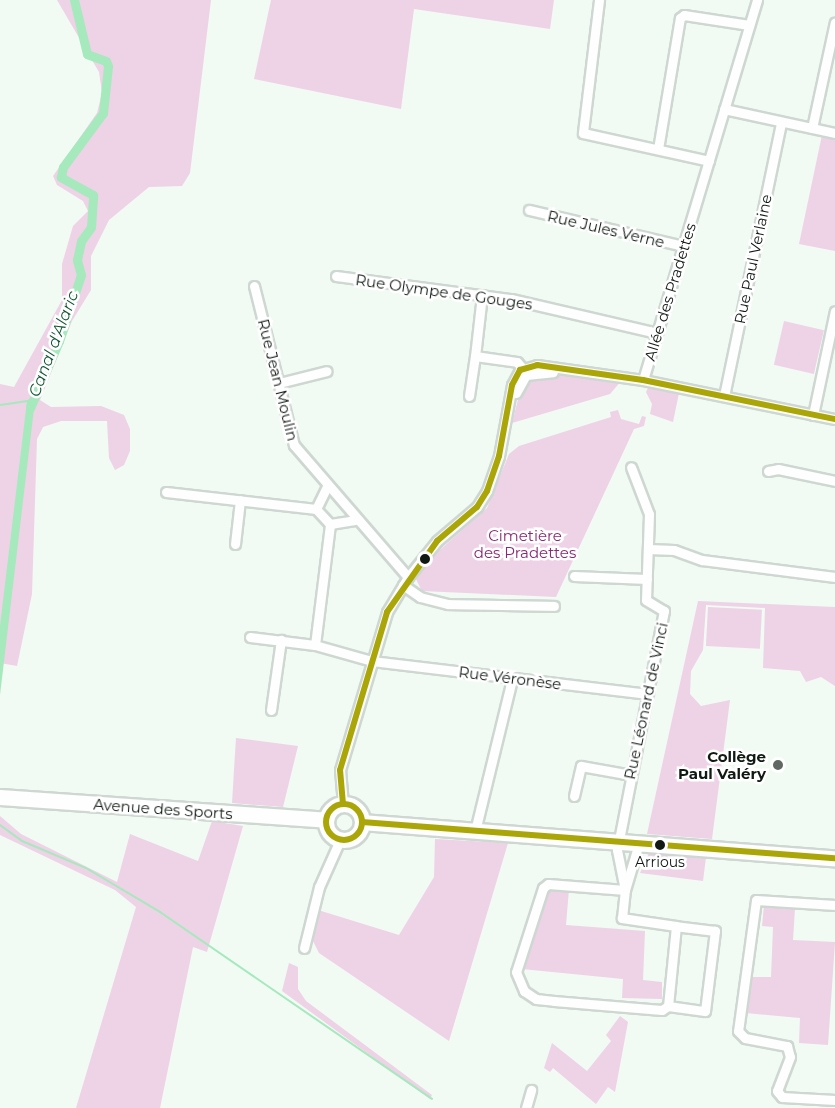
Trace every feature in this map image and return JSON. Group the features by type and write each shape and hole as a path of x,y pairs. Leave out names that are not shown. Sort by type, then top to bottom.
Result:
{"main road":[{"name":"Avenue des Sports","path":"0,797 326,820"},
{"path":"343,804 355,808 362,822 355,836 340,840 331,834 326,820 334,807 343,804"},
{"path":"362,822 835,858"}],"street":[{"path":"599,0 583,133 709,161"},
{"name":"Allée des Pradettes","path":"526,371 583,371 643,380 757,0"},
{"path":"658,149 680,18 684,15 749,26"},
{"path":"812,128 833,41 835,22"},
{"path":"724,109 835,133"},
{"name":"Rue Paul Verlaine","path":"724,396 781,123"},
{"name":"Rue Jules Verne","path":"529,210 684,246"},
{"name":"Rue Olympe de Gouges","path":"336,276 482,295 657,333"},
{"name":"Rue Jean Moulin","path":"254,286 294,445 405,581 420,597 447,604 554,606"},
{"path":"469,396 482,295"},
{"path":"813,415 835,311"},
{"path":"343,804 340,770 387,612 405,581 437,541 477,507 487,491 519,384 526,371 517,362 475,356"},
{"path":"279,384 327,371"},
{"path":"643,380 835,419"},
{"name":"Rue Léonard de Vinci","path":"617,842 664,611 646,600 649,514 631,467"},
{"path":"768,471 778,469 835,481"},
{"path":"316,509 327,486"},
{"path":"166,492 316,509 330,524"},
{"path":"235,544 240,500"},
{"path":"330,524 355,520"},
{"path":"315,645 330,524"},
{"path":"648,549 674,550 702,560 835,577"},
{"path":"574,576 647,579"},
{"name":"Rue Véronèse","path":"250,638 315,645 372,661 648,694"},
{"path":"271,710 281,640"},
{"path":"475,831 512,679"},
{"path":"574,796 581,766 631,775"},
{"path":"304,948 319,887 340,840"},
{"path":"617,842 625,890"},
{"path":"625,890 548,884 543,888 516,972 524,991 536,999 554,1001 662,1010 668,1006 705,1011 715,932 622,918 625,890 639,843"},
{"path":"835,905 756,900 738,1031 745,1038 787,1046 790,1057 777,1090 782,1097 835,1100"},
{"path":"668,1006 676,926"},
{"path":"526,1108 531,1090"}],"green space":[{"path":"57,0 211,0 190,173 182,186 149,187 109,220 91,256 91,290 72,321 40,400 51,407 101,406 124,415 130,429 130,451 124,465 115,470 109,458 107,421 61,421 43,427 37,439 32,594 17,666 0,663 0,384 14,387 62,300 62,264 73,226 88,211 83,201 57,185 53,176 97,113 102,93 99,72"},
{"path":"271,0 554,0 550,29 414,9 401,109 254,79"},
{"path":"822,135 835,137 835,251 799,244"},
{"path":"784,321 824,330 814,374 774,365"},
{"path":"535,374 622,380 610,394 512,423 522,384"},
{"path":"649,386 679,393 673,422 650,414 652,404 646,392"},
{"name":"Cimetière des Pradettes","path":"618,410 621,419 639,424 642,416 646,417 644,426 634,429 556,597 422,591 416,579 433,556 487,508 509,454 519,446 611,417 610,412"},
{"path":"698,601 835,607 835,686 821,677 806,682 800,671 763,668 765,608 706,605 703,650 691,671 690,694 701,706 730,700 712,839 647,834"},
{"path":"708,607 762,610 760,649 706,646"},
{"path":"236,738 298,746 283,807 232,803"},
{"path":"0,816 21,834 117,882 130,834 198,861 212,821 243,826 207,952 193,947 160,1108 76,1108 136,907 115,890 0,835"},
{"path":"435,839 508,843 449,1041 319,953 313,941 318,910 399,935 434,877"},
{"path":"650,851 706,857 703,881 640,873"},
{"path":"549,889 569,889 566,925 645,931 643,980 662,982 662,999 622,998 623,979 522,969"},
{"path":"764,905 795,908 793,940 835,942 828,1045 799,1043 800,1018 746,1013 750,977 771,977 773,927 762,926"},
{"path":"289,963 298,967 298,989 306,1001 432,1095 430,1099 282,991"},
{"path":"620,1016 628,1022 615,1092 608,1087 596,1104 553,1068 550,1072 544,1068 552,1043 587,1071 611,1041 606,1035"}],"shaded area":[{"path":"32,396 35,400 0,695 0,626 27,401"}],"waterway":[{"name":"Canal d'Alaric","path":"30,408 59,341 81,275 77,260 81,241 91,227 93,195 61,177 63,167 103,113 108,66 106,61 87,54 74,0"},
{"path":"0,405 28,401"},
{"path":"0,825 22,841 86,868 160,912 432,1099"}],"transit line":[{"path":"343,804 340,770 387,612 437,541 477,507 487,491 499,456 512,385 520,370 537,365 643,380 835,419"},
{"path":"344,804 357,809 362,822 357,835 344,840 331,835 326,822 331,809 344,804"},
{"path":"362,822 835,858"}],"place":[{"name":"Collège Paul Valéry","path":"778,765"},
{"name":"Arrious","path":"660,845"}]}
